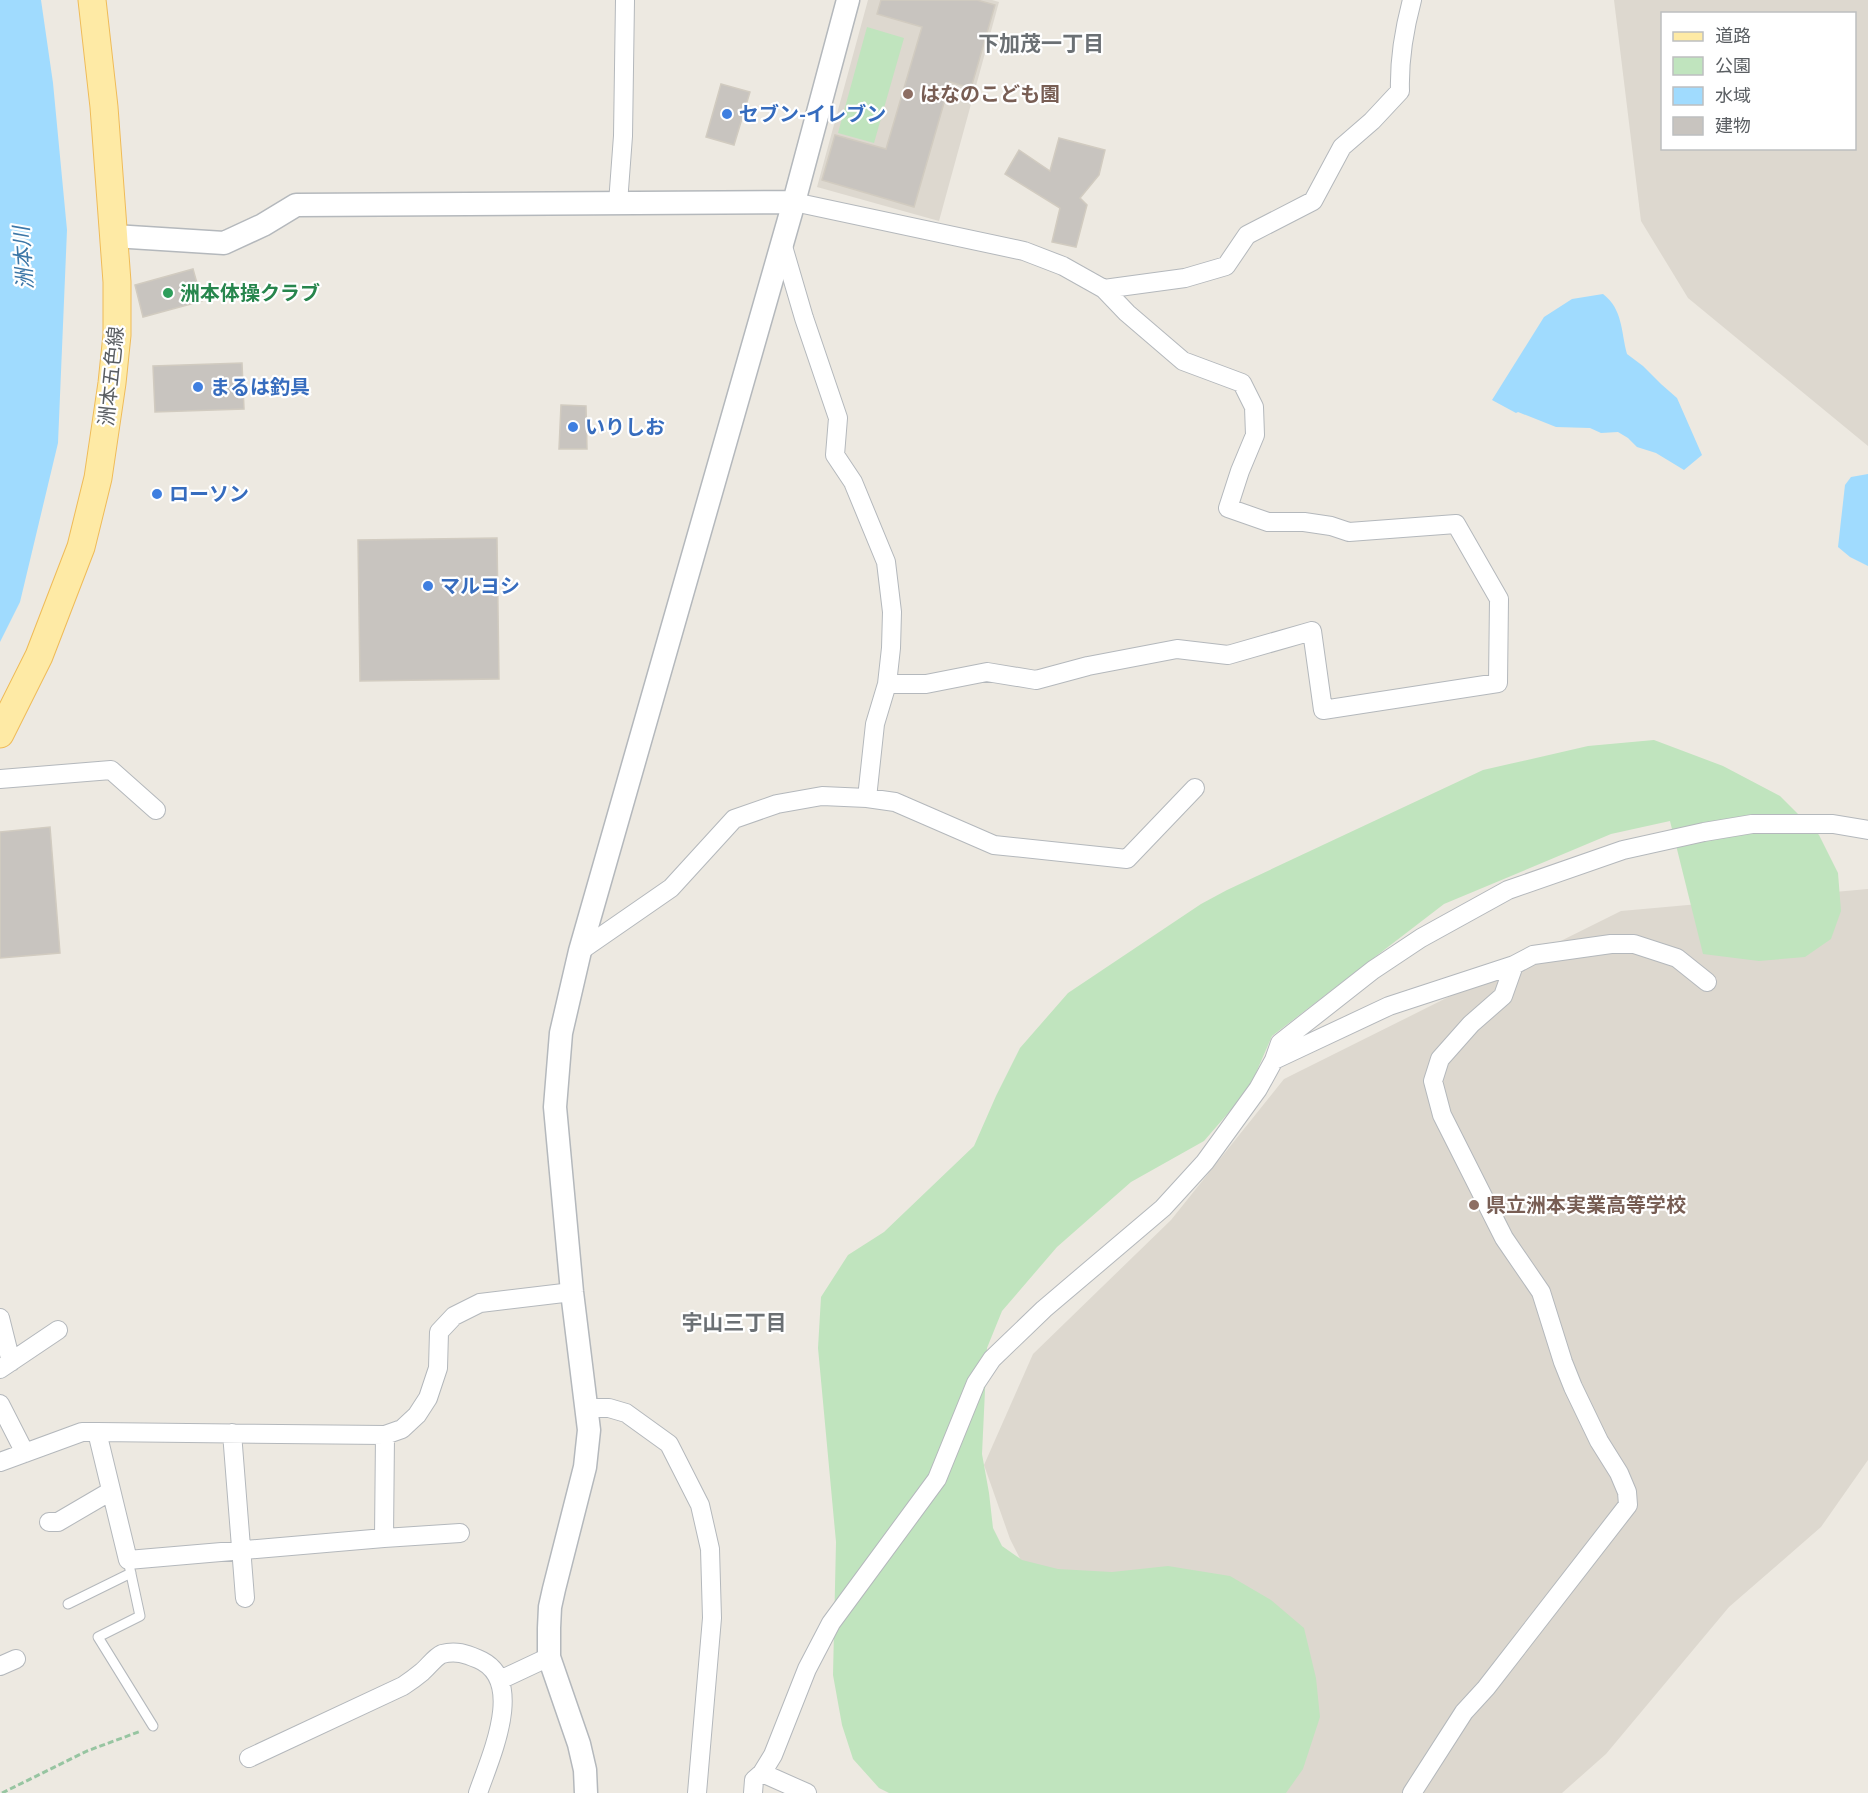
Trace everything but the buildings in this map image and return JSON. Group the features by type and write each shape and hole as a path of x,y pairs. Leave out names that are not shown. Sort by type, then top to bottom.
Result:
{"main road":[{"name":"洲本五色線","path":"0,734 39,656 81,547 98,478 112,383 117,335 114,236 104,106 92,0"}],"street":[{"path":"618,203 623,136 626,0"},
{"path":"586,1793 585,1770 579,1744 549,1657 550,1607 585,1467 590,1430 572,1292 555,1107 561,1033 580,951 794,202 848,0"},
{"path":"1104,289 1185,279 1226,266 1247,235 1313,201 1342,147 1401,91 1400,69 1404,30 1412,0"},
{"path":"114,236 224,243 263,225 296,205 794,202 1024,251 1063,266 1104,289 1127,313 1183,361 1242,383 1254,407 1255,435 1228,508 1268,522 1304,522 1331,526 1349,532 1456,524 1499,599 1498,684 1323,710 1312,631 1228,655 1177,649 1088,666 1036,680 987,672 926,684 887,684"},
{"path":"782,243 804,318 838,418 835,455 852,482 886,562 892,612 887,684 875,724 867,798"},
{"path":"0,779 111,770 156,810"},
{"path":"580,951 671,888 734,819 777,804 822,796 895,802 994,845 1127,860 1195,788"},
{"path":"753,1793 754,1780 762,1773 773,1755 807,1669 831,1623 937,1479 976,1383 992,1359 1044,1309 1163,1208 1205,1162 1258,1089 1274,1060 1280,1043 1373,970 1421,938 1508,891 1623,850 1704,832 1752,824 1833,824 1868,830"},
{"path":"1274,1060 1389,1006 1514,965 1533,954 1611,944 1634,944 1677,958 1707,982"},
{"path":"1412,1793 1464,1712 1486,1689 1628,1505 1628,1492 1599,1441 1570,1378 1541,1292 1504,1238 1442,1115 1433,1081 1440,1059 1471,1024 1503,996 1514,965"},
{"path":"0,1462 82,1432 385,1435 402,1429 417,1415 428,1398 438,1368 439,1332 454,1316 480,1303 572,1292"},
{"path":"0,1318 5,1365 58,1330"},
{"path":"0,1404 25,1453"},
{"path":"588,1408 609,1408 626,1413 669,1444 700,1505 710,1549 712,1618 698,1793"},
{"path":"96,1432 129,1566 241,1551 460,1533"},
{"path":"232,1433 245,1598"},
{"path":"384,1538 385,1435"},
{"path":"49,1522 58,1522 111,1491"},
{"path":"249,1758 403,1686 441,1654 459,1651 484,1661 500,1680 504,1712 478,1793"},
{"path":"500,1680 549,1657"},
{"path":"762,1773 807,1793"}],"lane":[{"path":"68,1604 129,1566 140,1616 98,1637 153,1726"}],"path":[{"path":"2,1793 87,1751 153,1726"}],"shaded area":[{"name":"はなのこども園","path":"868,0 992,0 999,2 939,221 817,187"},
{"path":"1614,0 1868,0 1868,446 1688,298 1641,221"},
{"path":"1868,889 1868,1460 1821,1527 1729,1607 1606,1754 1562,1793 1268,1793 1053,1624 1010,1539 984,1465 1033,1354 1171,1220 1284,1079 1621,911"}],"green space":[{"path":"867,27 904,38 874,143 838,133"},
{"path":"1654,740 1723,766 1780,796 1819,835 1838,873 1841,911 1831,939 1805,957 1759,961 1703,954 1670,821 1611,834 1444,904 1272,1036 1249,1089 1204,1141 1131,1182 1057,1247 1002,1311 987,1348 982,1454 993,1528 1002,1546 1022,1560 1058,1569 1112,1572 1168,1566 1230,1576 1271,1600 1304,1628 1316,1678 1320,1717 1303,1769 1286,1793 889,1793 879,1788 853,1759 842,1725 833,1675 836,1542 818,1348 821,1297 848,1255 884,1232 974,1146 1020,1048 1068,993 1201,904 1483,770 1588,746"}],"water":[{"name":"洲本川","path":"0,0 41,0 53,83 67,230 58,443 20,602 0,642"},
{"path":"1603,294 1610,300 1618,314 1627,354 1677,398 1702,455 1684,470 1656,453 1637,447 1618,432 1601,433 1590,428 1556,427 1516,413 1492,400 1544,317 1572,299"},
{"path":"1868,474 1868,566 1850,557 1838,547 1845,485 1851,477"}],"place":[{"name":"はなのこども園","path":"908,94"},
{"name":"セブン-イレブン","path":"727,114"},
{"name":"洲本体操クラブ","path":"168,293"},
{"name":"まるは釣具","path":"198,387"},
{"name":"いりしお","path":"573,427"},
{"name":"ローソン","path":"157,494"},
{"name":"マルヨシ","path":"428,586"},
{"name":"県立洲本実業高等学校","path":"1474,1205"}],"district":[{"name":"下加茂一丁目","path":"1041,43"},
{"name":"宇山三丁目","path":"734,1322"}]}
